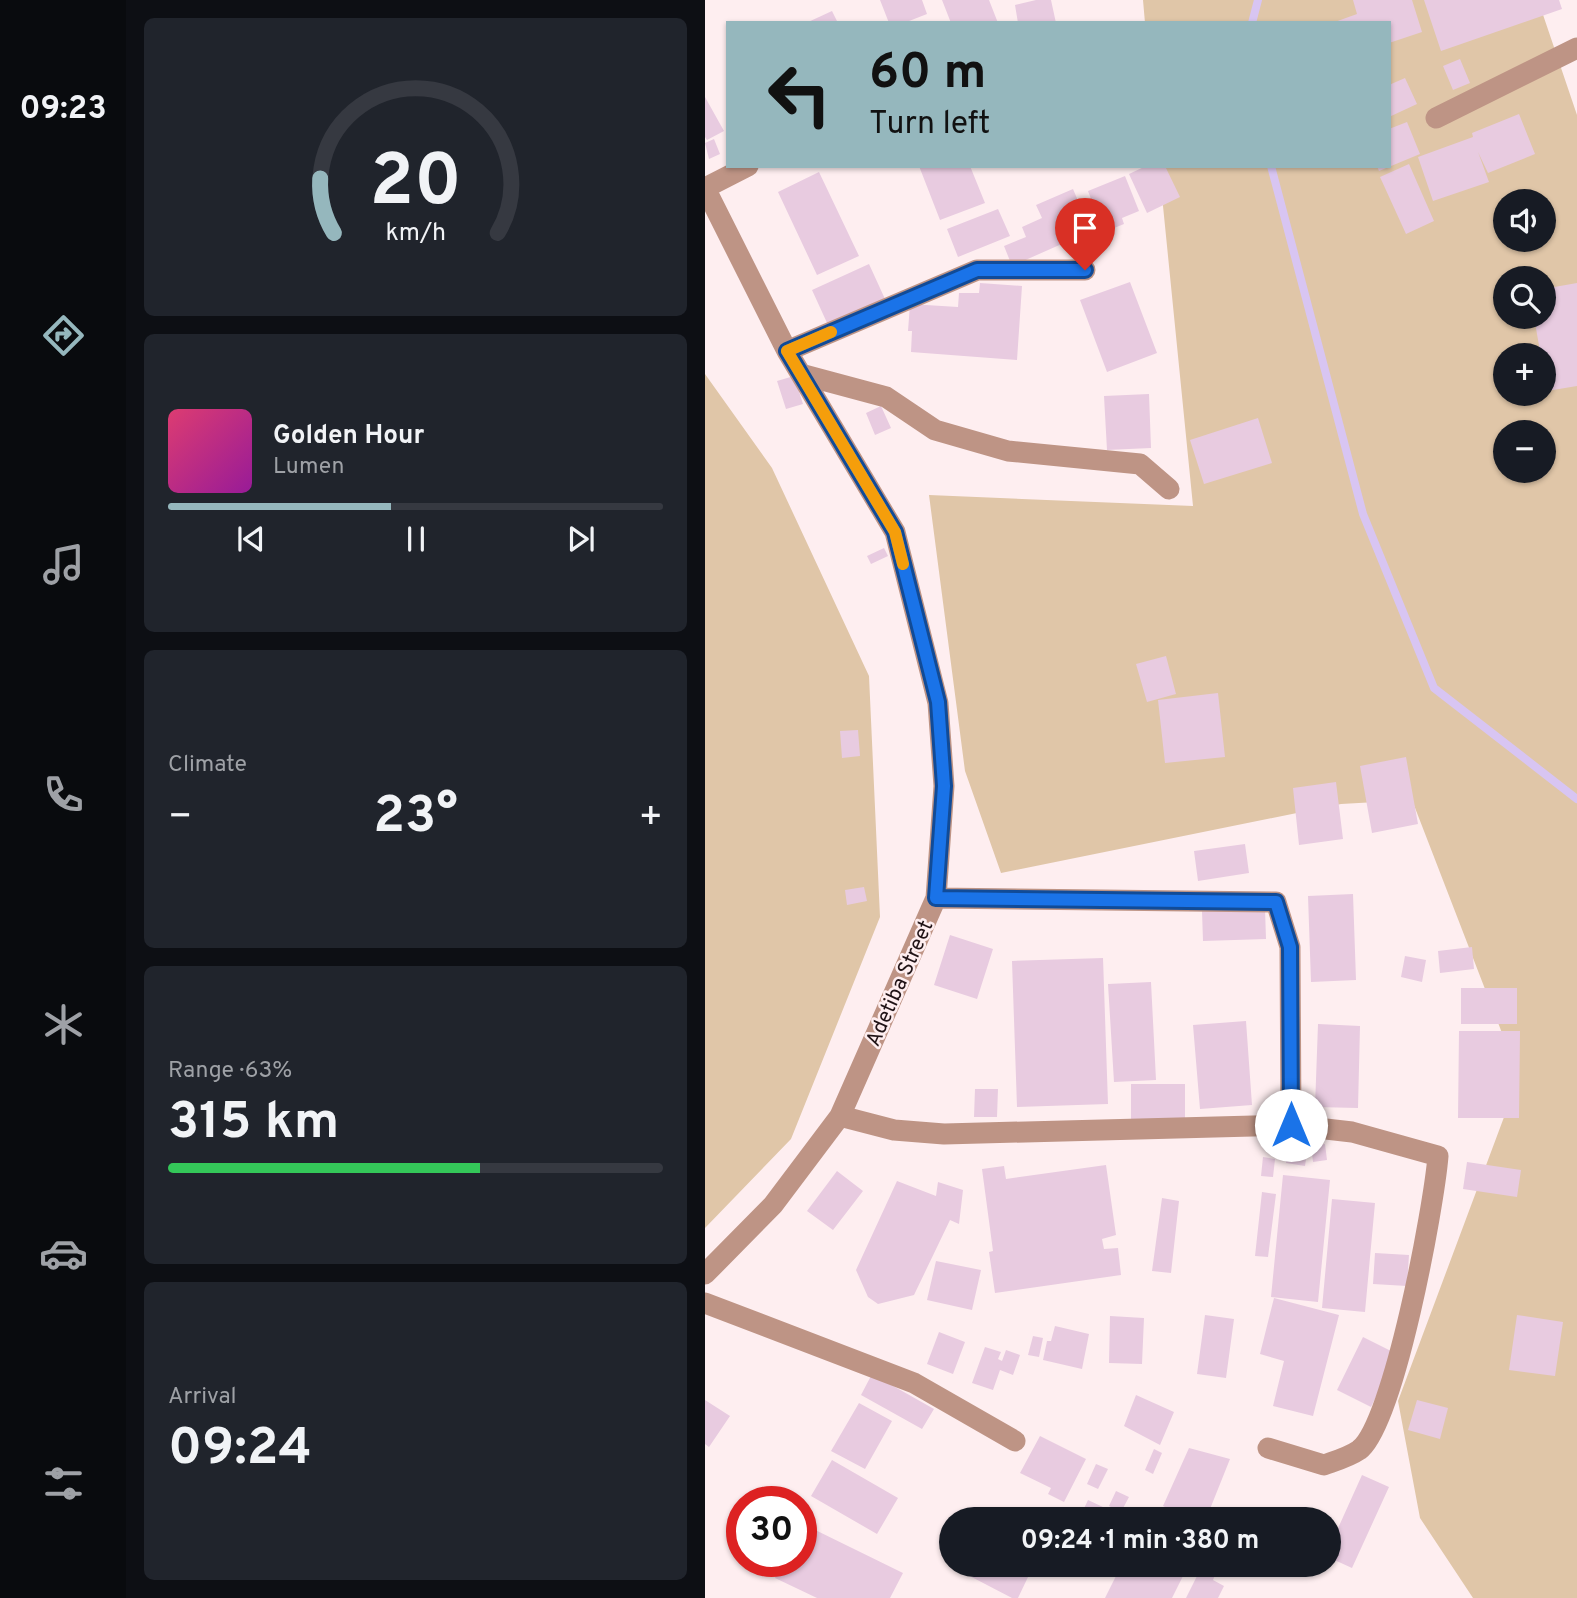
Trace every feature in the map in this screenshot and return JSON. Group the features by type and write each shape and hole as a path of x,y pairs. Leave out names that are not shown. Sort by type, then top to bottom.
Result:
{"street":[{"path":"1436,118 1577,48"},
{"path":"705,188 744,168"},
{"name":"Adetiba Street","path":"705,188 787,351 804,375 895,532 938,702 944,786 936,898 840,1116 773,1205 705,1274"},
{"path":"787,351 977,270 1085,270"},
{"path":"804,375 886,397 935,430 1008,451 1140,464 1169,489"},
{"path":"936,898 1276,902 1290,947 1291,1125"},
{"path":"840,1116 894,1130 944,1134 1291,1125 1352,1132 1438,1156 1396,1373 1375,1427 1359,1450 1324,1465 1268,1448"},
{"path":"705,1303 914,1383 1015,1441"}],"shaded area":[{"path":"1143,0 1538,0 1577,115 1577,1598 1473,1598 1420,1518 1398,1401 1519,1077 1412,800 1341,804 1001,873 965,771 929,495 1193,506 1159,168 1391,168 1391,21 1145,21"},
{"path":"705,374 772,468 869,676 880,917 791,1139 705,1228"}],"building":[{"path":"880,0 922,0 927,14 909,21 888,21"},
{"path":"942,0 989,0 997,21 950,21"},
{"path":"1051,0 1056,21 1018,21 1015,5"},
{"path":"1353,0 1412,0 1422,32 1391,42 1391,21 1338,21 1357,14"},
{"path":"1424,0 1559,0 1562,9 1441,51"},
{"path":"832,11 837,21 810,21"},
{"path":"1460,59 1470,83 1453,90 1443,66"},
{"path":"1405,78 1417,104 1391,116 1391,84"},
{"path":"705,97 724,131 707,140 705,137"},
{"path":"1519,114 1535,154 1488,173 1478,152 1489,182 1433,201 1418,157 1473,137 1472,133"},
{"path":"1407,122 1420,154 1391,166 1391,128"},
{"path":"714,139 720,154 709,159 705,143"},
{"path":"1409,164 1434,221 1406,234 1380,177"},
{"path":"920,168 971,168 985,203 940,220"},
{"path":"1142,168 1166,168 1180,197 1147,213 1129,174"},
{"path":"819,172 859,256 817,275 778,192"},
{"path":"1125,176 1139,211 1122,218 1124,224 1104,232 1088,191"},
{"path":"1073,189 1091,231 1012,266 1004,246 1026,237 1022,227 1042,218 1036,205"},
{"path":"998,209 1010,236 958,257 947,229"},
{"path":"869,264 885,299 828,325 812,290"},
{"path":"1130,282 1157,353 1107,372 1080,300"},
{"path":"980,283 1022,286 1017,360 911,352 912,331 908,331 910,304 958,307 959,293 979,293"},
{"path":"1577,283 1577,386 1556,390 1556,343 1539,343 1536,329 1556,329 1556,287"},
{"path":"794,376 803,404 786,409 777,381"},
{"path":"1149,394 1151,448 1107,450 1104,396"},
{"path":"881,406 891,428 875,435 866,413"},
{"path":"1258,418 1272,463 1204,484 1190,440"},
{"path":"884,548 888,556 871,564 867,556"},
{"path":"1166,656 1176,694 1147,702 1136,664"},
{"path":"1218,693 1225,757 1165,763 1158,700"},
{"path":"858,730 860,756 842,758 840,731"},
{"path":"1406,757 1418,824 1372,833 1360,766"},
{"path":"1336,782 1343,839 1299,845 1293,788"},
{"path":"1245,844 1249,873 1198,881 1194,851"},
{"path":"864,887 867,901 847,905 845,890"},
{"path":"1353,894 1356,980 1311,982 1308,896"},
{"path":"1265,909 1266,939 1203,941 1202,911"},
{"path":"950,935 993,949 977,999 934,985"},
{"path":"1472,947 1474,969 1440,973 1438,951"},
{"path":"1405,956 1426,960 1422,982 1401,977"},
{"path":"1103,958 1108,1104 1017,1107 1012,961"},
{"path":"1151,982 1156,1080 1114,1082 1108,984"},
{"path":"1461,988 1517,988 1517,1024 1461,1024"},
{"path":"1246,1021 1252,1105 1200,1109 1193,1025"},
{"path":"1318,1024 1360,1026 1358,1108 1315,1107"},
{"path":"1459,1031 1520,1031 1519,1118 1458,1118"},
{"path":"1131,1084 1185,1084 1185,1123 1131,1123"},
{"path":"975,1089 998,1089 997,1117 974,1117"},
{"path":"1290,1137 1309,1139 1305,1166 1286,1163"},
{"path":"1325,1144 1327,1160 1313,1162 1311,1146"},
{"path":"1263,1157 1275,1159 1273,1177 1261,1176"},
{"path":"1467,1162 1521,1170 1517,1197 1463,1189"},
{"path":"1106,1165 1116,1235 1102,1239 1104,1249 1118,1248 1121,1275 995,1293 989,1252 993,1251 982,1169 1004,1166 1006,1179"},
{"path":"837,1171 863,1191 833,1230 807,1211"},
{"path":"1283,1175 1330,1180 1318,1302 1271,1297"},
{"path":"897,1181 936,1196 938,1182 963,1190 959,1224 950,1220 914,1295 878,1304 868,1297 856,1270"},
{"path":"1262,1192 1276,1194 1268,1257 1255,1256"},
{"path":"1162,1198 1179,1201 1171,1273 1152,1271"},
{"path":"1332,1199 1375,1203 1365,1312 1322,1308"},
{"path":"1375,1253 1409,1255 1407,1286 1373,1284"},
{"path":"936,1261 981,1270 972,1310 927,1300"},
{"path":"1274,1298 1339,1315 1313,1416 1273,1406 1284,1361 1260,1354"},
{"path":"1205,1315 1234,1319 1226,1378 1197,1374"},
{"path":"1517,1315 1563,1322 1555,1376 1509,1370"},
{"path":"1110,1316 1144,1318 1142,1364 1109,1363"},
{"path":"1055,1326 1089,1334 1082,1369 1043,1360 1047,1341 1051,1341"},
{"path":"939,1332 965,1342 953,1374 927,1364"},
{"path":"1033,1336 1043,1338 1039,1357 1028,1355"},
{"path":"1363,1337 1397,1354 1371,1407 1337,1390"},
{"path":"985,1347 1001,1352 998,1359 1002,1361 1006,1350 1020,1355 1013,1375 1000,1370 993,1390 972,1383"},
{"path":"872,1374 934,1409 922,1429 861,1395"},
{"path":"1136,1395 1174,1412 1160,1445 1124,1426"},
{"path":"705,1400 730,1416 709,1447 705,1444"},
{"path":"1417,1400 1448,1408 1440,1439 1408,1430"},
{"path":"859,1403 892,1421 865,1469 831,1451"},
{"path":"1040,1436 1086,1459 1064,1502 1048,1494 1051,1488 1020,1473"},
{"path":"1189,1448 1230,1459 1211,1507 1163,1506"},
{"path":"1154,1449 1162,1453 1153,1474 1145,1470"},
{"path":"832,1460 898,1498 877,1534 817,1499 817,1486"},
{"path":"1096,1464 1108,1469 1098,1489 1087,1484"},
{"path":"1362,1475 1389,1487 1352,1568 1341,1563 1341,1522"},
{"path":"1116,1491 1129,1497 1124,1507 1109,1506"},
{"path":"1088,1500 1103,1507 1085,1507"},
{"path":"817,1531 903,1573 890,1598 817,1598 775,1578 817,1577"},
{"path":"972,1577 1028,1577 1018,1598 1012,1598"},
{"path":"1116,1577 1182,1577 1172,1598 1105,1598"},
{"path":"1196,1577 1214,1577 1213,1580 1224,1586 1218,1598 1186,1598"}],"waterway":[{"path":"1253,21 1258,0"},
{"path":"1272,168 1363,514 1434,688 1577,799"}],"slow traffic":[{"path":"831,332 787,351 804,375 895,532 903,564"}],"route":[{"path":"1085,270 977,270 787,351 804,375 895,532 938,702 944,786 936,898 1276,902 1290,947 1291,1125"}]}
